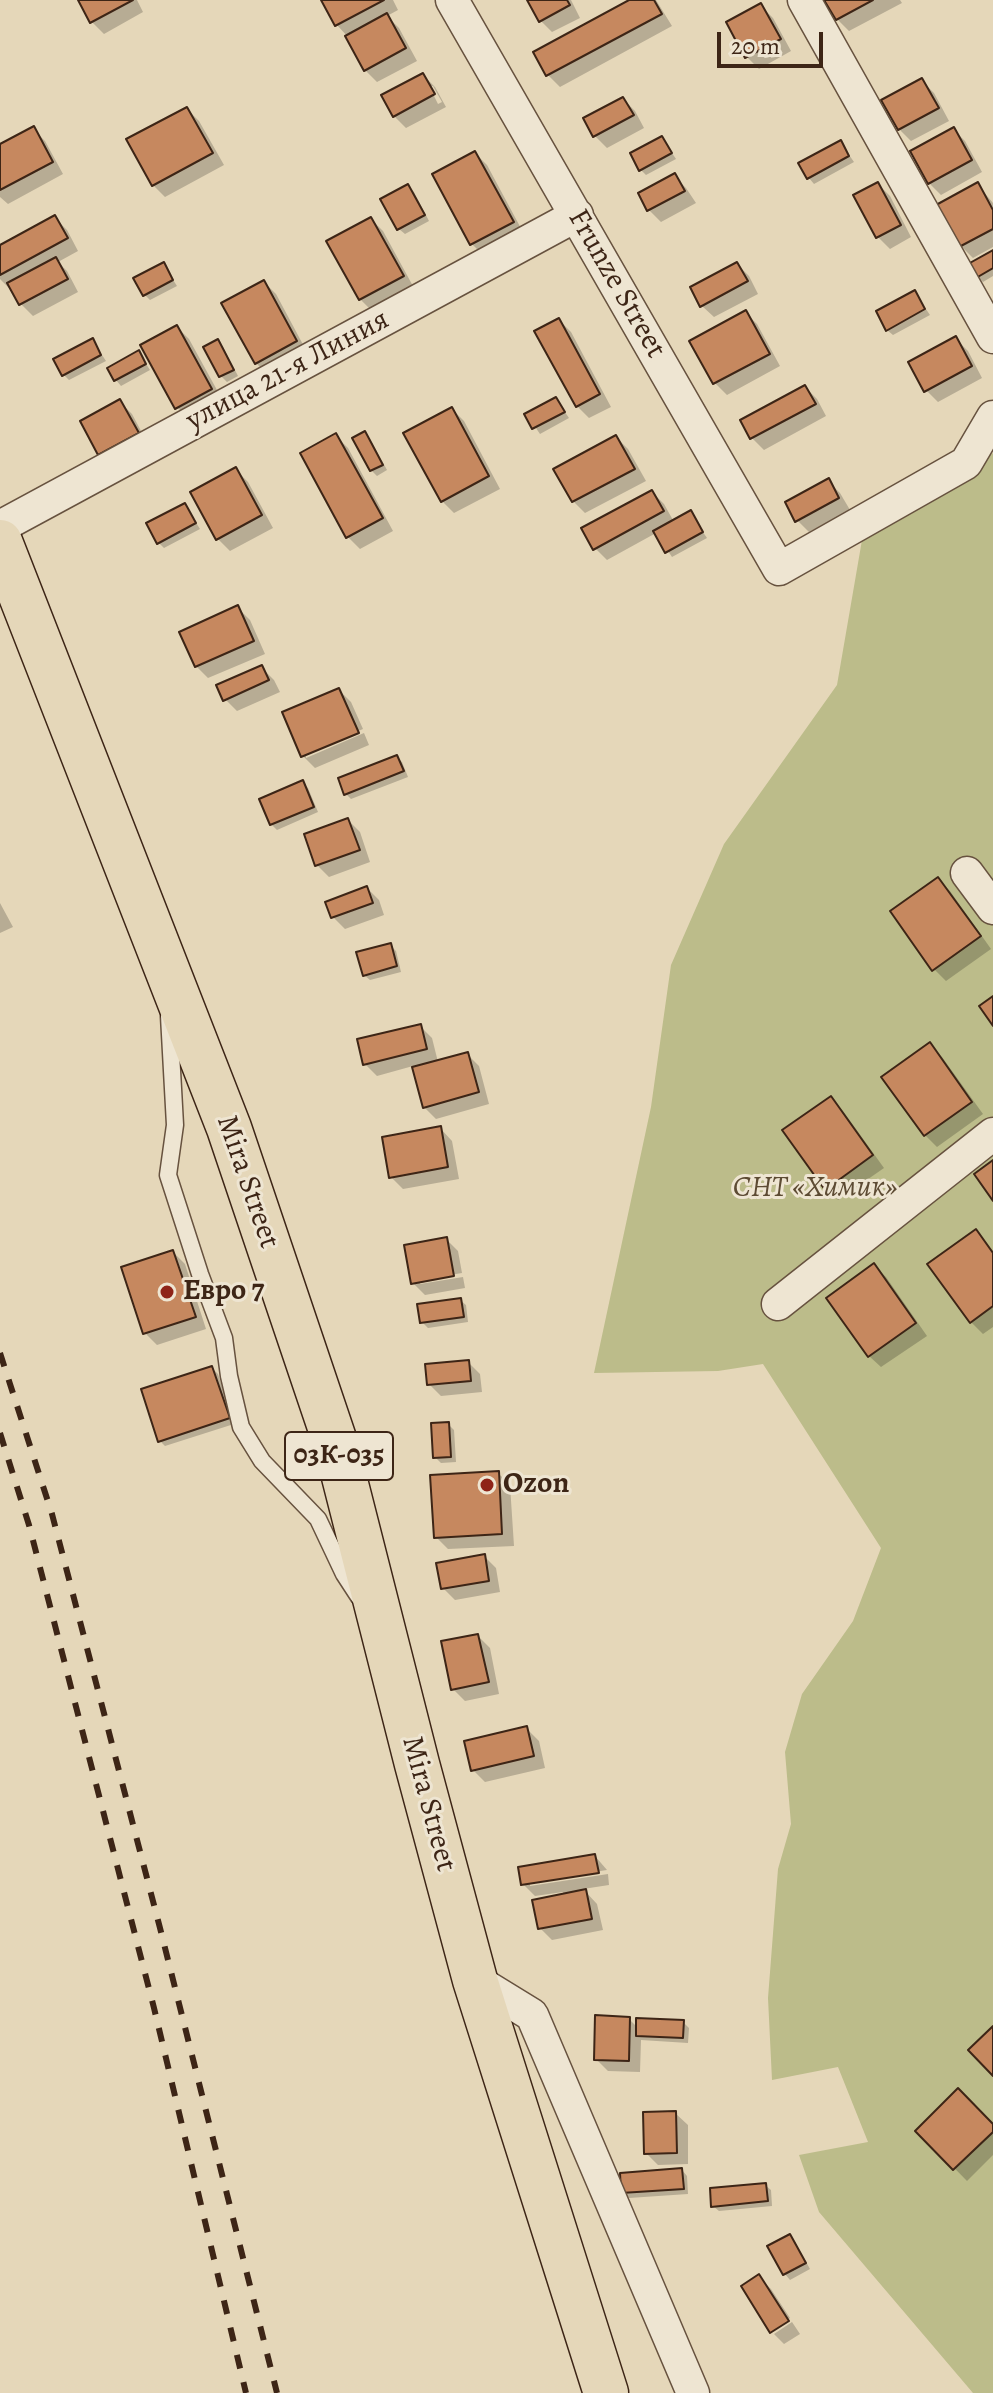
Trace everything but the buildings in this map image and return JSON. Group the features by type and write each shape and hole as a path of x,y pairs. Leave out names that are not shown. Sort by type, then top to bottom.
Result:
{"main road":[{"name":"Mira Street","path":"0,542 229,1128 336,1445 475,1980 606,2393"}],"street":[{"name":"Frunze Street","path":"452,0 779,569 966,463 993,417"},
{"path":"804,0 993,337"},
{"name":"улица 21-я Линия","path":"0,527 577,215"},
{"path":"967,873 993,908"},
{"path":"778,1304 993,1134"},
{"path":"475,1980 532,2015 693,2393"}],"lane":[{"path":"166,966 175,1125 168,1175 224,1338 241,1427 262,1461 318,1519 344,1574 384,1633"}],"green space":[{"name":"СНТ «Химик»","path":"993,453 993,2393 973,2393 819,2212 799,2155 868,2142 838,2067 772,2080 768,1998 778,1869 791,1824 785,1752 802,1694 853,1621 881,1548 763,1364 718,1371 594,1373 651,1107 671,965 724,844 837,685 862,540"}],"railway":[{"path":"0,1353 52,1514 277,2393"},
{"path":"0,1433 29,1525 154,2008 246,2393"}],"place":[{"name":"Евро 7","path":"167,1292"},
{"name":"Ozon","path":"487,1485"}]}
